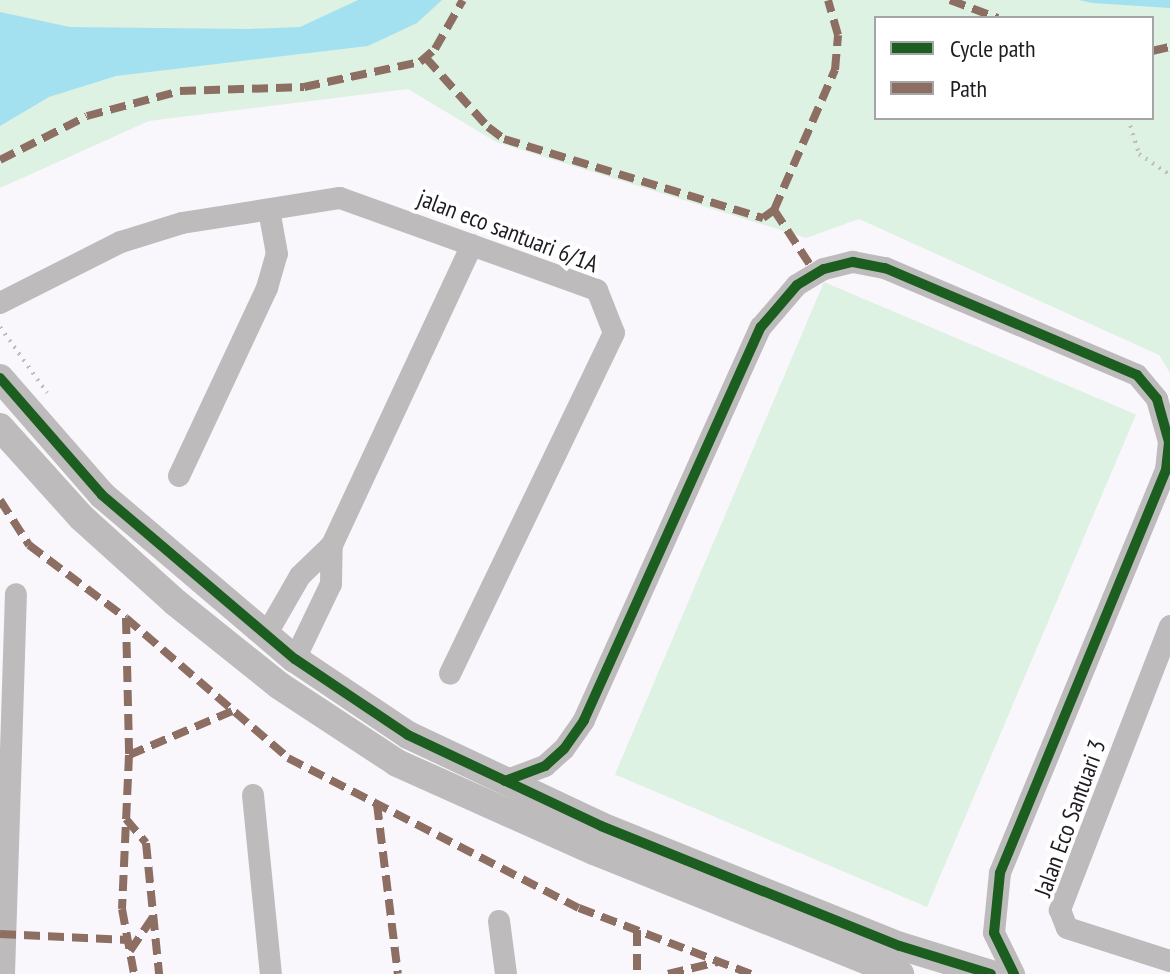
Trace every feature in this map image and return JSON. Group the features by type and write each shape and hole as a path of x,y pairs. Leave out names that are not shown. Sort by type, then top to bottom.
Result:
{"street":[{"name":"jalan eco santuari 6/1A","path":"0,303 121,242 182,223 340,198 597,290 614,333 450,674"},
{"path":"179,476 267,288 277,254 269,210"},
{"path":"266,635 300,576 332,545 472,245"},
{"path":"505,781 545,766 584,720 761,327 797,285 824,269 853,262 885,268 1137,375 1157,399 1169,442 1166,470 1000,873 994,933 1014,974"},
{"path":"0,378 102,495 295,659 408,735 601,826 886,940 991,974"},
{"path":"4,436 81,517 175,602 280,686 397,763 594,851 900,974"},
{"path":"295,659 331,584 332,545"},
{"path":"4,974 16,594"},
{"name":"Jalan Eco Santuari 3","path":"1170,626 1060,910 1067,928 1170,961"},
{"path":"253,795 271,974"},
{"path":"499,921 506,974"}],"path":[{"path":"1129,120 1139,154 1170,175"},
{"path":"0,327 52,400"}],"green space":[{"path":"0,0 1170,0 1170,373 1159,355 859,219 806,238 496,142 408,89 149,121 0,188"},
{"path":"824,282 1136,414 927,907 615,774"}],"water":[{"path":"358,0 442,0 417,23 368,46 116,76 49,97 0,126 0,12 70,27 248,29 300,27"},
{"path":"1079,0 1170,0 1170,8 1092,3"}],"marked path":[{"path":"0,160 87,116 180,91 304,87 420,62 435,49 463,0"},
{"path":"426,58 488,127 504,139 763,218 774,210 835,70 838,35 828,0"},
{"path":"950,0 993,16"},
{"path":"1154,51 1170,47"},
{"path":"774,210 816,274"},
{"path":"0,500 29,545 126,618 288,758 579,908 751,974"},
{"path":"126,618 129,755 122,909 134,974"},
{"path":"129,755 232,711"},
{"path":"377,804 398,974"},
{"path":"126,819 146,843 159,974"},
{"path":"130,951 153,917"},
{"path":"637,930 637,974"},
{"path":"0,934 128,940"},
{"path":"668,974 718,962"}],"cycle path":[{"path":"505,781 545,766 564,749 584,720 761,327 797,285 824,269 853,262 885,268 1137,375 1157,399 1169,442 1166,470 1000,873 994,933 1014,974"},
{"path":"0,378 102,495 295,659 408,735 601,826 900,946 991,974"}]}
